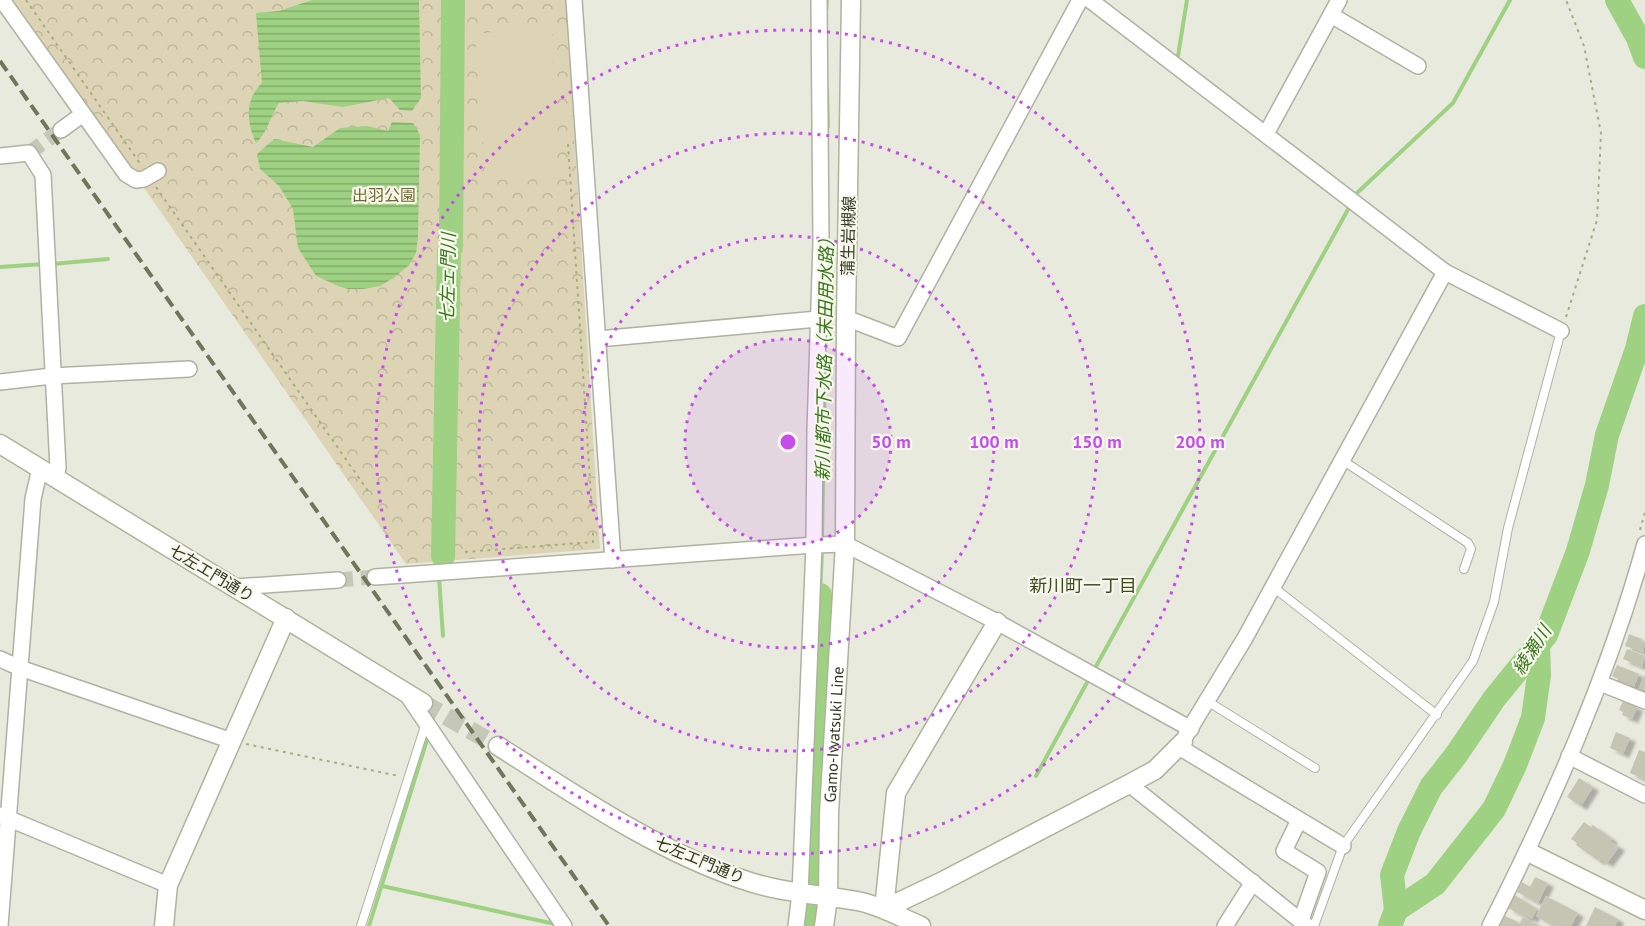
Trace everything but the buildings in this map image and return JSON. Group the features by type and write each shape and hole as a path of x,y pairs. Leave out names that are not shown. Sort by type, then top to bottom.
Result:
{"street":[{"path":"2,0 126,174 136,180 157,179"},
{"path":"574,0 613,560"},
{"path":"796,926 800,894 814,545 821,242 819,0"},
{"name":"蒲生岩槻線","path":"846,544 846,318 851,0"},
{"path":"846,318 898,339 1080,0"},
{"path":"1090,0 1445,272 1561,331"},
{"path":"1266,134 1339,0"},
{"path":"1331,15 1418,66"},
{"path":"61,129 83,114"},
{"path":"0,156 29,153 44,175 58,468 48,473 33,500 20,668 4,817 0,926"},
{"path":"884,909 939,883 1155,770 1184,739 1273,587 1445,272"},
{"path":"598,339 818,319"},
{"path":"0,382 52,376 189,369"},
{"name":"七左エ門通り","path":"0,444 423,704"},
{"path":"375,577 846,544 997,622 1184,739 1299,820 1343,846"},
{"name":"Gamo-Iwatsuki Line","path":"824,926 828,898 829,813 846,544"},
{"path":"1490,926 1528,852 1600,683 1640,580 1645,544"},
{"path":"235,587 338,580"},
{"path":"164,926 168,885 286,618"},
{"path":"884,909 896,793 997,622"},
{"path":"0,659 20,668 232,741"},
{"path":"1600,683 1645,701"},
{"path":"405,692 564,926"},
{"name":"七左エ門通り","path":"498,746 601,811 657,843 736,877 800,894 858,901 884,909 921,926"},
{"path":"1569,756 1645,795"},
{"path":"1130,784 1307,924 1318,872 1284,851 1299,820"},
{"path":"4,817 168,885"},
{"path":"1528,852 1645,910"},
{"path":"1224,926 1253,882"}],"lane":[{"path":"1307,924 1343,846 1473,661 1494,602 1508,528 1561,331"},
{"path":"1342,460 1468,543 1471,549 1464,569"},
{"path":"1273,587 1437,715"},
{"path":"1207,701 1315,768"},
{"path":"361,926 426,723"}],"path":[{"path":"26,0 142,167"},
{"path":"1561,331 1597,220 1601,133 1584,46 1566,0"},
{"path":"568,142 592,511"},
{"path":"157,179 368,491"},
{"path":"465,552 592,542 593,528"},
{"path":"232,741 408,778"}],"green space":[{"name":"出羽公園","path":"13,0 566,0 600,549 406,564"},
{"path":"552,26 554,173 486,182 475,34"}],"shaded area":[{"path":"312,0 419,0 421,98 412,111 400,110 389,98 343,107 303,101 279,103 256,143 250,127 249,111 252,96 262,83 256,13 279,11"},
{"path":"392,122 413,123 420,135 416,253 409,265 380,286 348,289 316,276 298,248 293,209 279,186 260,169 257,154 274,139 313,147 340,128 367,126 388,131"}],"waterway":[{"name":"七左ェ門川","path":"443,556 449,252 451,246 453,0"},
{"name":"新川都市下水路（末田用水路）","path":"826,12 827,0"},
{"path":"1178,56 1187,0"},
{"path":"1355,198 1357,193 1453,103 1510,0"},
{"name":"綾瀬川","path":"1617,0 1638,38 1645,57"},
{"name":"新川都市下水路（末田用水路）","path":"827,88 828,127"},
{"path":"1094,670 1351,204"},
{"path":"52,264 108,259"},
{"path":"0,267 44,264"},
{"name":"綾瀬川","path":"1390,926 1396,910 1392,875 1409,831 1431,787 1494,699 1546,635 1578,551 1597,485 1607,435 1637,349 1645,316"},
{"name":"新川都市下水路（末田用水路）","path":"822,537 825,361"},
{"name":"新川都市下水路（末田用水路）","path":"820,595 822,550"},
{"path":"440,569 443,556"},
{"path":"439,577 443,636"},
{"name":"新川都市下水路（末田用水路）","path":"812,886 821,645 820,595"},
{"path":"1396,910 1435,884 1494,809 1515,765 1533,718 1539,675 1538,645"},
{"path":"1036,776 1090,677"},
{"path":"369,926 427,740"},
{"path":"382,886 555,924"},
{"name":"新川都市下水路（末田用水路）","path":"808,926 811,907"}],"tunnel":[{"path":"29,153 61,130"},
{"path":"338,580 375,577"},
{"path":"423,703 498,746"}],"railway":[{"path":"0,61 609,926"}],"district":[{"name":"新川町一丁目","path":"1083,586"}]}
